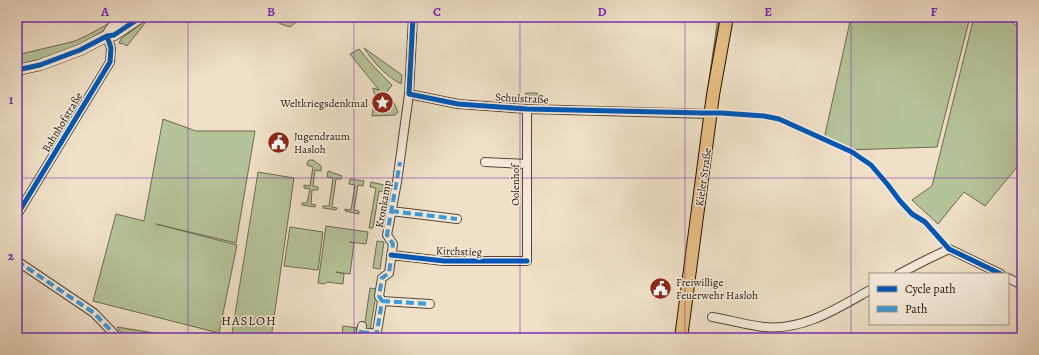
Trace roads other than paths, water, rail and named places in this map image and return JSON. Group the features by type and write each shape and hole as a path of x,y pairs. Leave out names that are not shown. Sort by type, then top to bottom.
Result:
{"main road":[{"path":"107,36 112,28 128,17"},
{"path":"17,70 40,65 63,57 107,36 114,35 141,17"},
{"name":"Kieler Straße","path":"681,338 711,114 727,17"}],"street":[{"path":"409,94 412,17"},
{"name":"Bahnhofstraße","path":"17,215 110,62 111,48 107,36"},
{"name":"Schulstraße","path":"409,94 458,104 526,109 711,114"},
{"name":"Kronkamp","path":"361,332 376,336 382,301 379,296 382,278 388,273 393,244 387,235 397,182 409,94"},
{"name":"Oolenhof","path":"526,109 526,261"},
{"path":"485,162 526,164"},
{"name":"Kronkamp","path":"392,211 457,218"},
{"path":"901,273 950,249 999,273"},
{"name":"Kirchstieg","path":"391,255 444,261 526,261"},
{"path":"17,261 94,313 118,338"},
{"path":"1009,278 1022,285"},
{"path":"712,317 765,327 784,327 820,317 869,291"},
{"path":"382,301 430,304"}],"place":[{"name":"Weltkriegsdenkmal","path":"383,103"},
{"name":"Jugendraum Hasloh","path":"279,142"},
{"name":"Freiwillige Feuerwehr Hasloh","path":"660,288"}],"district":[{"name":"HASLOH","path":"249,320"}]}
